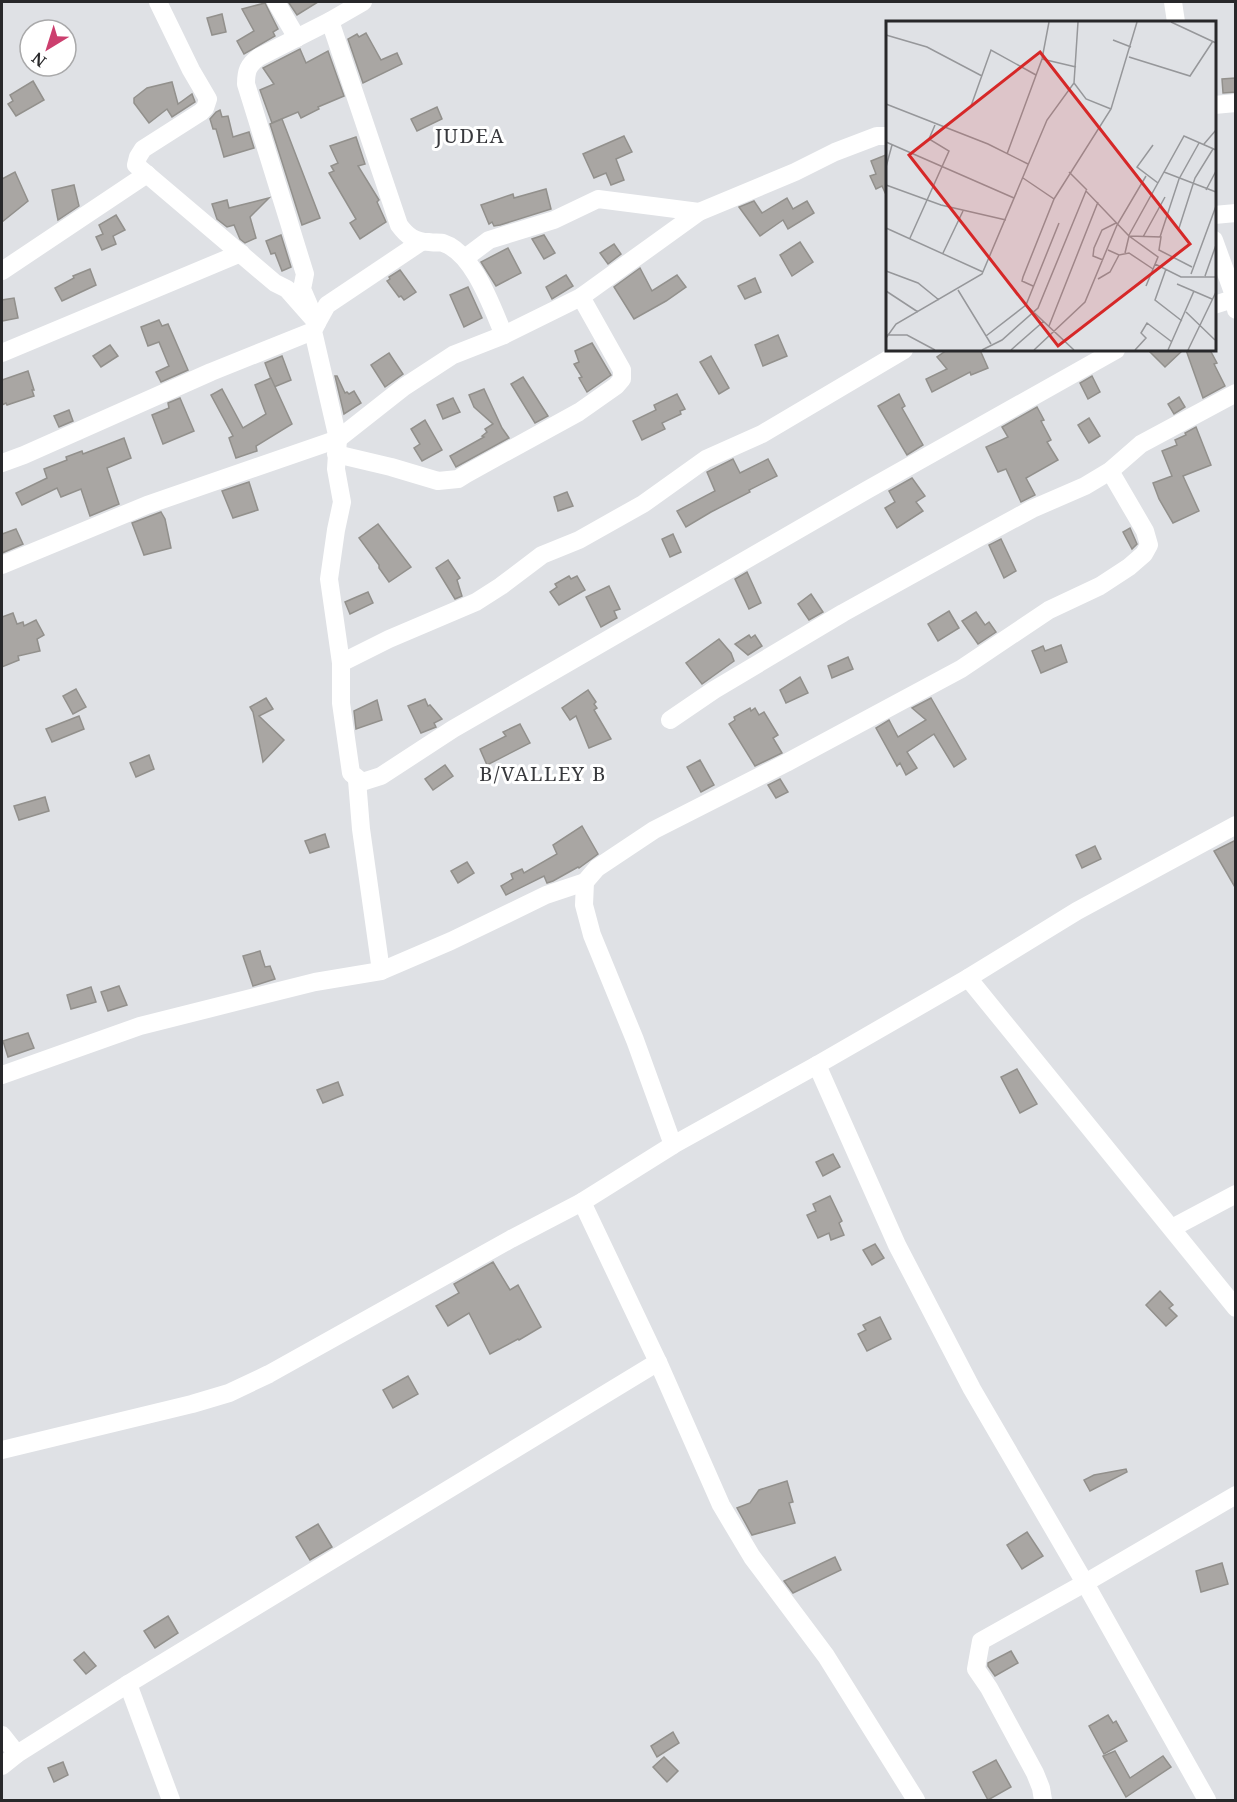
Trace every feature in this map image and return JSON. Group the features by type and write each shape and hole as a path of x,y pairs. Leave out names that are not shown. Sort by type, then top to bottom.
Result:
{"street":[{"path":"158,2 191,70 208,99 208,104 201,112 144,149 136,165 275,283 287,289 315,327"},
{"path":"276,2 297,38"},
{"path":"363,2 259,57 246,71 246,84 305,274 302,289 315,327 337,447 342,502 330,579 341,663 341,703 351,773 357,780 362,782 381,776 453,729 867,490 1114,351"},
{"path":"1173,2 1176,21"},
{"path":"330,21 399,225 407,235 421,242 444,243 465,258 475,272 504,334"},
{"path":"1216,105 1236,103"},
{"path":"2,565 147,505 337,447 404,387 453,355 504,334 581,297 699,212 795,172 835,152 877,136 886,136"},
{"path":"2,271 147,174"},
{"path":"465,258 489,240 555,220 598,199 699,212"},
{"path":"1216,215 1236,213"},
{"path":"2,463 315,327 327,305 421,242"},
{"path":"1216,243 1235,298 1236,310"},
{"path":"2,353 241,253"},
{"path":"337,447 427,479 450,480 466,474 579,412 616,386 622,378 622,370 581,297"},
{"path":"1216,304 1235,298"},
{"path":"341,663 389,639 476,602 542,555 579,540 643,504 706,459 762,434 902,351"},
{"path":"670,720 714,690 843,613 971,542 1032,510 1085,486 1110,471 1141,444 1236,393"},
{"path":"2,1075 140,1026 315,982 381,971 451,941 546,895 585,882 597,868 654,830 786,763 961,669 1049,610 1100,586 1129,567 1144,554 1149,545 1145,531 1110,471"},
{"path":"357,780 361,829 381,971"},
{"path":"2,1450 192,1404 230,1393 269,1374 582,1202 673,1145 968,978 1077,911 1236,825"},
{"path":"585,882 584,905 592,935 635,1040 673,1145"},
{"path":"968,978 1236,1308"},
{"path":"817,1065 902,1255 972,1389 1085,1583 1207,1800"},
{"path":"1172,1228 1236,1194"},
{"path":"582,1202 658,1362 727,1516 752,1557 826,1656 916,1800"},
{"path":"2,1766 17,1754 128,1684 658,1362"},
{"path":"1043,1800 1041,1788 1030,1764 989,1688 976,1669 981,1641 1236,1495"},
{"path":"128,1684 171,1800"},
{"path":"2,1735 17,1754"}],"building":[{"path":"318,2 297,15 289,3"},
{"path":"265,3 278,29 273,32 275,36 244,54 237,41 254,31 242,9"},
{"path":"222,14 226,32 212,35 207,18"},
{"path":"366,33 381,60 397,53 402,64 363,83 348,39 357,34 359,37"},
{"path":"300,49 306,63 328,51 344,96 318,107 319,109 301,118 298,112 272,123 260,90 274,84 263,68"},
{"path":"1235,78 1236,92 1223,93 1222,79"},
{"path":"33,81 44,100 16,116 8,104 13,101 10,95"},
{"path":"172,82 178,104 192,94 195,102 172,117 167,109 149,123 134,103 134,98 147,88"},
{"path":"437,107 442,119 417,131 411,119"},
{"path":"220,110 222,117 228,116 233,137 249,132 254,148 224,157 216,129 213,129 210,119"},
{"path":"282,119 320,218 302,225 270,124"},
{"path":"624,136 632,152 616,159 624,180 611,185 606,173 594,178 583,154"},
{"path":"356,137 365,164 358,166 379,200 377,202 386,222 360,239 350,223 356,219 329,173 334,171 331,166 338,163 330,146"},
{"path":"886,155 886,195 882,186 876,189 870,176 876,174 871,161"},
{"path":"15,172 28,201 2,222 2,179"},
{"path":"74,185 79,206 58,220 52,190"},
{"path":"546,189 551,209 500,225 494,226 492,222 489,224 481,205 513,194 514,198"},
{"path":"269,198 250,217 256,238 245,243 240,239 234,225 227,227 217,219 212,204 227,200 229,208"},
{"path":"787,198 793,209 807,201 814,213 788,229 783,220 760,236 739,207 754,201 762,213"},
{"path":"116,215 125,230 113,236 116,244 102,250 96,237 103,234 99,225"},
{"path":"281,235 291,267 282,271 275,253 271,254 266,241"},
{"path":"544,235 555,253 544,259 532,239"},
{"path":"800,242 813,262 792,276 780,255"},
{"path":"614,244 621,254 608,264 600,253"},
{"path":"508,248 521,273 496,286 481,262"},
{"path":"640,268 652,291 677,275 686,287 634,319 614,287"},
{"path":"90,269 96,285 62,301 55,288 74,278 73,276"},
{"path":"400,270 416,292 404,300 387,281"},
{"path":"566,275 573,286 552,299 546,287"},
{"path":"755,278 761,292 745,299 738,286"},
{"path":"468,287 482,318 464,327 450,295"},
{"path":"14,298 18,318 2,321 2,300"},
{"path":"159,320 162,326 168,324 188,370 161,382 156,372 169,366 159,342 148,346 141,327"},
{"path":"778,335 787,356 763,366 755,345"},
{"path":"592,343 611,375 587,392 574,364 579,362 575,351"},
{"path":"110,345 118,356 101,367 93,356"},
{"path":"946,351 980,351 988,368 971,375 970,372 932,392 926,379 947,369 937,357"},
{"path":"1149,351 1182,351 1165,367"},
{"path":"1186,351 1211,351 1217,363 1214,364 1225,386 1203,398"},
{"path":"389,353 403,374 385,387 371,365"},
{"path":"282,356 291,380 274,387 265,363"},
{"path":"711,356 729,388 719,394 700,362"},
{"path":"28,371 34,396 2,405 2,380"},
{"path":"335,376 345,393 349,394 354,391 361,403 344,414"},
{"path":"1092,376 1100,392 1088,399 1080,383"},
{"path":"523,377 548,416 535,423 511,384"},
{"path":"271,378 292,424 256,446 257,451 236,458 229,438 233,436 211,395 222,389 243,428 266,414 255,385"},
{"path":"484,389 509,438 456,467 450,456 484,437 482,436 487,432 485,429 493,424 474,407 469,395"},
{"path":"677,394 685,409 680,411 681,414 662,423 665,429 642,440 633,421 656,410 654,405"},
{"path":"899,394 905,406 902,408 923,445 907,455 878,406"},
{"path":"1179,397 1185,407 1174,414 1168,404"},
{"path":"180,398 194,431 163,444 152,415 169,408 168,403"},
{"path":"453,398 460,412 443,419 437,405"},
{"path":"1037,407 1051,440 1047,442 1058,460 1026,478 1035,495 1021,502 1006,469 998,472 986,447 1008,437 1002,427"},
{"path":"69,410 73,421 59,427 54,416"},
{"path":"1089,418 1100,436 1089,443 1078,425"},
{"path":"425,420 442,450 422,461 414,448 420,444 411,429"},
{"path":"1196,427 1211,465 1183,476 1199,511 1173,523 1153,483 1172,476 1162,451 1177,445 1175,440"},
{"path":"124,438 131,458 107,468 119,504 90,516 81,489 61,497 57,488 22,505 16,493 47,478 44,469 67,460 66,457 82,451 83,454"},
{"path":"733,459 740,473 768,459 777,476 686,527 677,511 715,491 707,472"},
{"path":"912,478 925,496 916,502 923,511 897,528 885,508 895,502 889,491"},
{"path":"249,482 258,510 233,518 222,491"},
{"path":"567,492 573,506 558,511 554,497"},
{"path":"161,512 165,519 171,548 144,555 132,523"},
{"path":"378,524 411,567 389,582 359,538"},
{"path":"1130,528 1137,544 1132,549 1123,532"},
{"path":"16,529 23,544 2,553 2,534"},
{"path":"673,534 681,552 670,557 662,539"},
{"path":"1001,539 1016,571 1004,578 989,545"},
{"path":"448,560 460,578 457,580 462,596 455,599 436,568"},
{"path":"747,572 761,603 749,609 735,579"},
{"path":"569,576 571,579 577,576 585,590 559,605 550,592 557,587 555,584"},
{"path":"609,586 620,609 614,611 617,618 601,627 586,597"},
{"path":"368,592 373,603 350,614 345,602"},
{"path":"811,594 823,612 809,620 798,604"},
{"path":"949,611 959,628 938,641 928,624"},
{"path":"976,612 985,625 989,622 996,632 978,644 962,621"},
{"path":"13,613 17,624 23,622 24,626 36,620 44,635 37,639 40,651 18,656 19,660 2,667 2,617"},
{"path":"749,635 751,638 755,635 762,646 748,655 735,644"},
{"path":"719,639 731,653 734,661 702,684 686,663"},
{"path":"1061,645 1067,662 1041,673 1032,651 1043,646 1045,651"},
{"path":"848,657 853,669 832,678 828,666"},
{"path":"800,677 808,693 786,703 780,690"},
{"path":"76,689 86,707 73,714 63,696"},
{"path":"588,690 596,702 594,704 597,708 594,710 611,739 589,748 576,716 570,720 562,708"},
{"path":"266,698 273,709 259,716 284,740 263,762 250,707"},
{"path":"931,698 966,759 954,767 934,734 907,752 917,768 906,775 900,763 897,766 876,728 889,720 898,737 926,720 912,708"},
{"path":"425,699 428,706 430,705 442,719 434,723 436,727 421,733 408,706"},
{"path":"377,700 382,720 356,729 354,711"},
{"path":"750,708 751,711 755,708 759,715 764,712 778,735 773,738 782,753 755,766 729,724 735,720 734,717"},
{"path":"79,716 84,729 52,742 46,729"},
{"path":"520,724 530,743 487,765 480,749 506,736 503,732"},
{"path":"149,755 154,769 136,777 130,763"},
{"path":"700,760 714,785 701,792 687,767"},
{"path":"445,765 453,776 433,790 425,779"},
{"path":"780,779 788,792 776,798 768,785"},
{"path":"45,797 49,811 19,820 14,806"},
{"path":"582,826 598,854 579,868 553,881 547,883 544,876 506,895 501,886 513,879 511,874 522,869 524,873 557,854 553,845"},
{"path":"325,834 329,847 310,853 305,841"},
{"path":"1236,840 1236,889 1214,851"},
{"path":"1095,846 1101,859 1082,868 1076,855"},
{"path":"467,862 474,873 458,883 451,871"},
{"path":"260,951 265,967 270,966 275,979 253,986 243,956"},
{"path":"119,986 127,1005 108,1011 101,992"},
{"path":"91,987 96,1002 71,1009 67,995"},
{"path":"28,1033 34,1048 8,1057 3,1041"},
{"path":"1017,1069 1037,1104 1020,1113 1001,1077"},
{"path":"338,1082 343,1095 323,1103 317,1090"},
{"path":"833,1154 840,1167 823,1176 816,1162"},
{"path":"830,1196 842,1221 839,1223 844,1235 831,1240 829,1233 818,1238 807,1215 816,1211 813,1204"},
{"path":"875,1244 884,1258 872,1265 863,1250"},
{"path":"493,1262 510,1290 518,1285 541,1327 490,1354 469,1313 448,1326 436,1306 459,1293 454,1284"},
{"path":"1160,1291 1173,1305 1169,1308 1177,1316 1166,1326 1146,1305"},
{"path":"880,1317 891,1339 867,1351 858,1334 866,1330 863,1325"},
{"path":"408,1376 418,1394 393,1408 383,1390"},
{"path":"1126,1469 1127,1472 1090,1491 1084,1480 1094,1475"},
{"path":"787,1481 793,1502 789,1503 795,1523 752,1535 737,1508 750,1503 759,1490"},
{"path":"318,1524 332,1547 310,1560 296,1537"},
{"path":"1027,1532 1043,1556 1022,1569 1007,1545"},
{"path":"835,1557 841,1570 793,1593 784,1581"},
{"path":"1222,1563 1228,1584 1201,1592 1196,1571"},
{"path":"168,1616 178,1633 155,1648 144,1631"},
{"path":"1011,1651 1018,1663 995,1676 988,1663"},
{"path":"84,1652 96,1666 86,1674 74,1660"},
{"path":"1108,1715 1113,1723 1116,1721 1127,1741 1104,1754 1089,1726"},
{"path":"673,1732 679,1743 657,1757 651,1746"},
{"path":"1115,1751 1130,1778 1163,1756 1171,1767 1126,1797 1103,1756"},
{"path":"664,1757 678,1771 667,1782 653,1767"},
{"path":"996,1760 1011,1787 988,1800 973,1772"},
{"path":"63,1762 68,1775 54,1782 48,1768"}],"district":[{"name":"JUDEA","path":"470,136"},
{"name":"B/VALLEY B","path":"543,774"}]}
